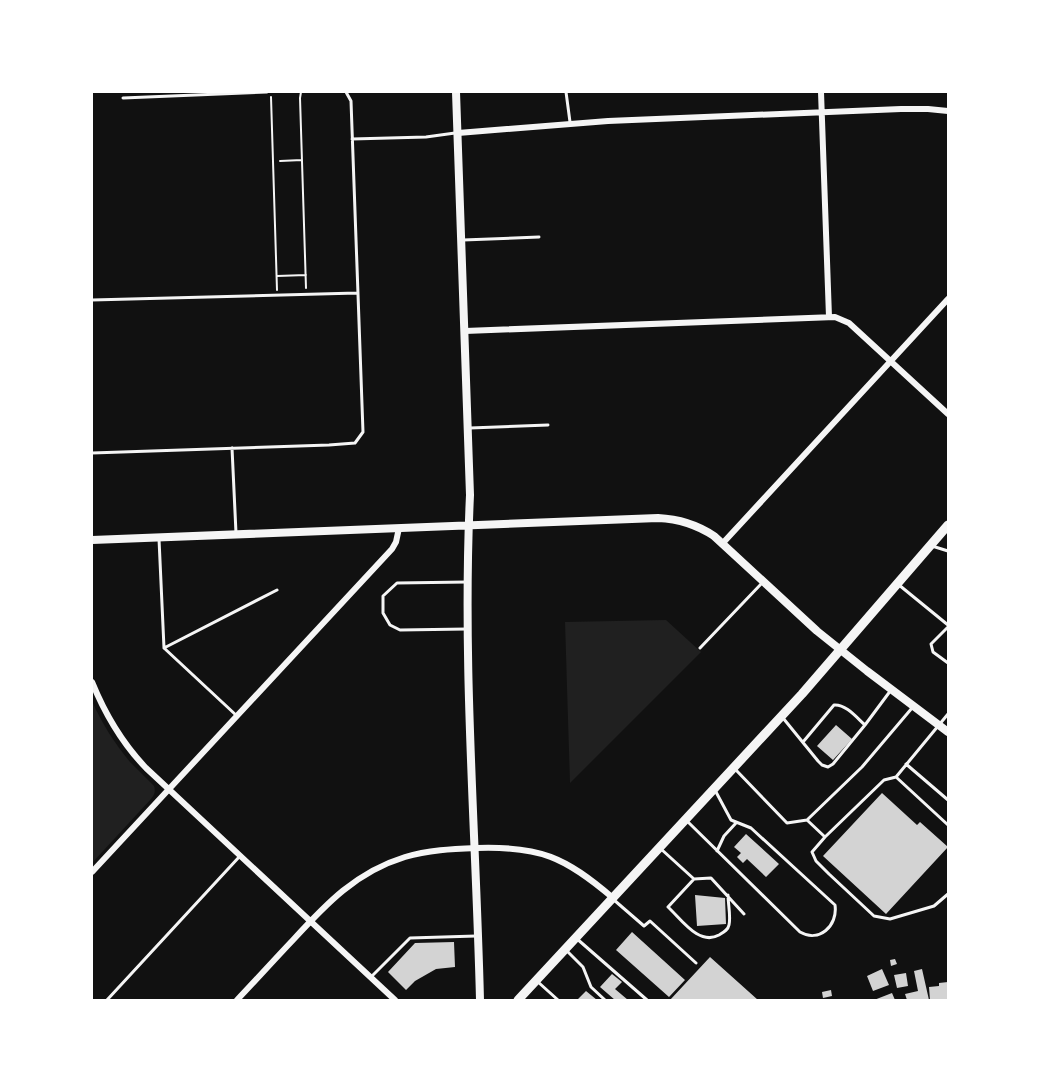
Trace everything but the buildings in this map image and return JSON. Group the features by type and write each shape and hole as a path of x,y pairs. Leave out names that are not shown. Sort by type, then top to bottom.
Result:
{"main road":[{"path":"456,92 470,495 469,683 480,1000"},
{"path":"92,540 667,518 704,529 817,631 948,732"},
{"path":"518,1000 782,716 948,525"}],"street":[{"path":"821,92 830,317"},
{"path":"458,133 608,121 910,109 948,111"},
{"path":"722,544 948,299"},
{"path":"465,331 841,318 948,414"},
{"path":"92,872 392,549 399,528"},
{"path":"92,682 104,710 134,755 168,790 395,1000"},
{"path":"237,1000 344,889 381,866 423,852 475,848 519,849 536,852 551,856 579,871 613,898"}],"lane":[{"path":"123,98 269,92"},
{"path":"92,453 355,443 363,432 351,101 346,92"},
{"path":"566,92 570,124"},
{"path":"352,139 426,137 458,133"},
{"path":"462,240 539,237"},
{"path":"92,300 357,293"},
{"path":"468,428 548,425"},
{"path":"232,447 236,534"},
{"path":"159,537 164,648 237,716"},
{"path":"930,546 948,551"},
{"path":"700,648 764,581"},
{"path":"468,582 397,584 383,596 383,613 390,625 400,630 468,628"},
{"path":"897,584 948,626 932,644 933,652 948,663"},
{"path":"164,648 278,590"},
{"path":"782,716 818,761 828,767 865,725 892,689"},
{"path":"803,742 834,705 843,706 865,725"},
{"path":"734,768 787,823 807,820 862,767 914,706"},
{"path":"948,714 896,777 884,780 812,852 816,861 874,916 890,919 915,912 934,906 948,894"},
{"path":"906,764 948,800"},
{"path":"896,777 948,825"},
{"path":"686,820 800,932 807,936 824,933 834,920 835,905 751,828 736,823 727,815 714,789"},
{"path":"807,820 825,837"},
{"path":"717,851 724,836 736,823"},
{"path":"660,848 694,879"},
{"path":"107,1000 240,856"},
{"path":"728,895 729,926 714,937 698,936 668,908 694,879 711,878 728,895 744,914"},
{"path":"613,898 644,926 650,921 696,963"},
{"path":"370,977 410,938 478,936"},
{"path":"576,938 647,1000"},
{"path":"565,950 584,967 591,987 605,1000"},
{"path":"536,981 558,1000"}],"path":[{"path":"269,92 277,295"},
{"path":"301,92 306,294"},
{"path":"280,161 302,160"},
{"path":"277,276 306,275"}],"shaded area":[{"path":"666,620 701,652 570,783 565,622"},
{"path":"92,701 119,748 154,786 155,790 151,799 92,863"}]}
